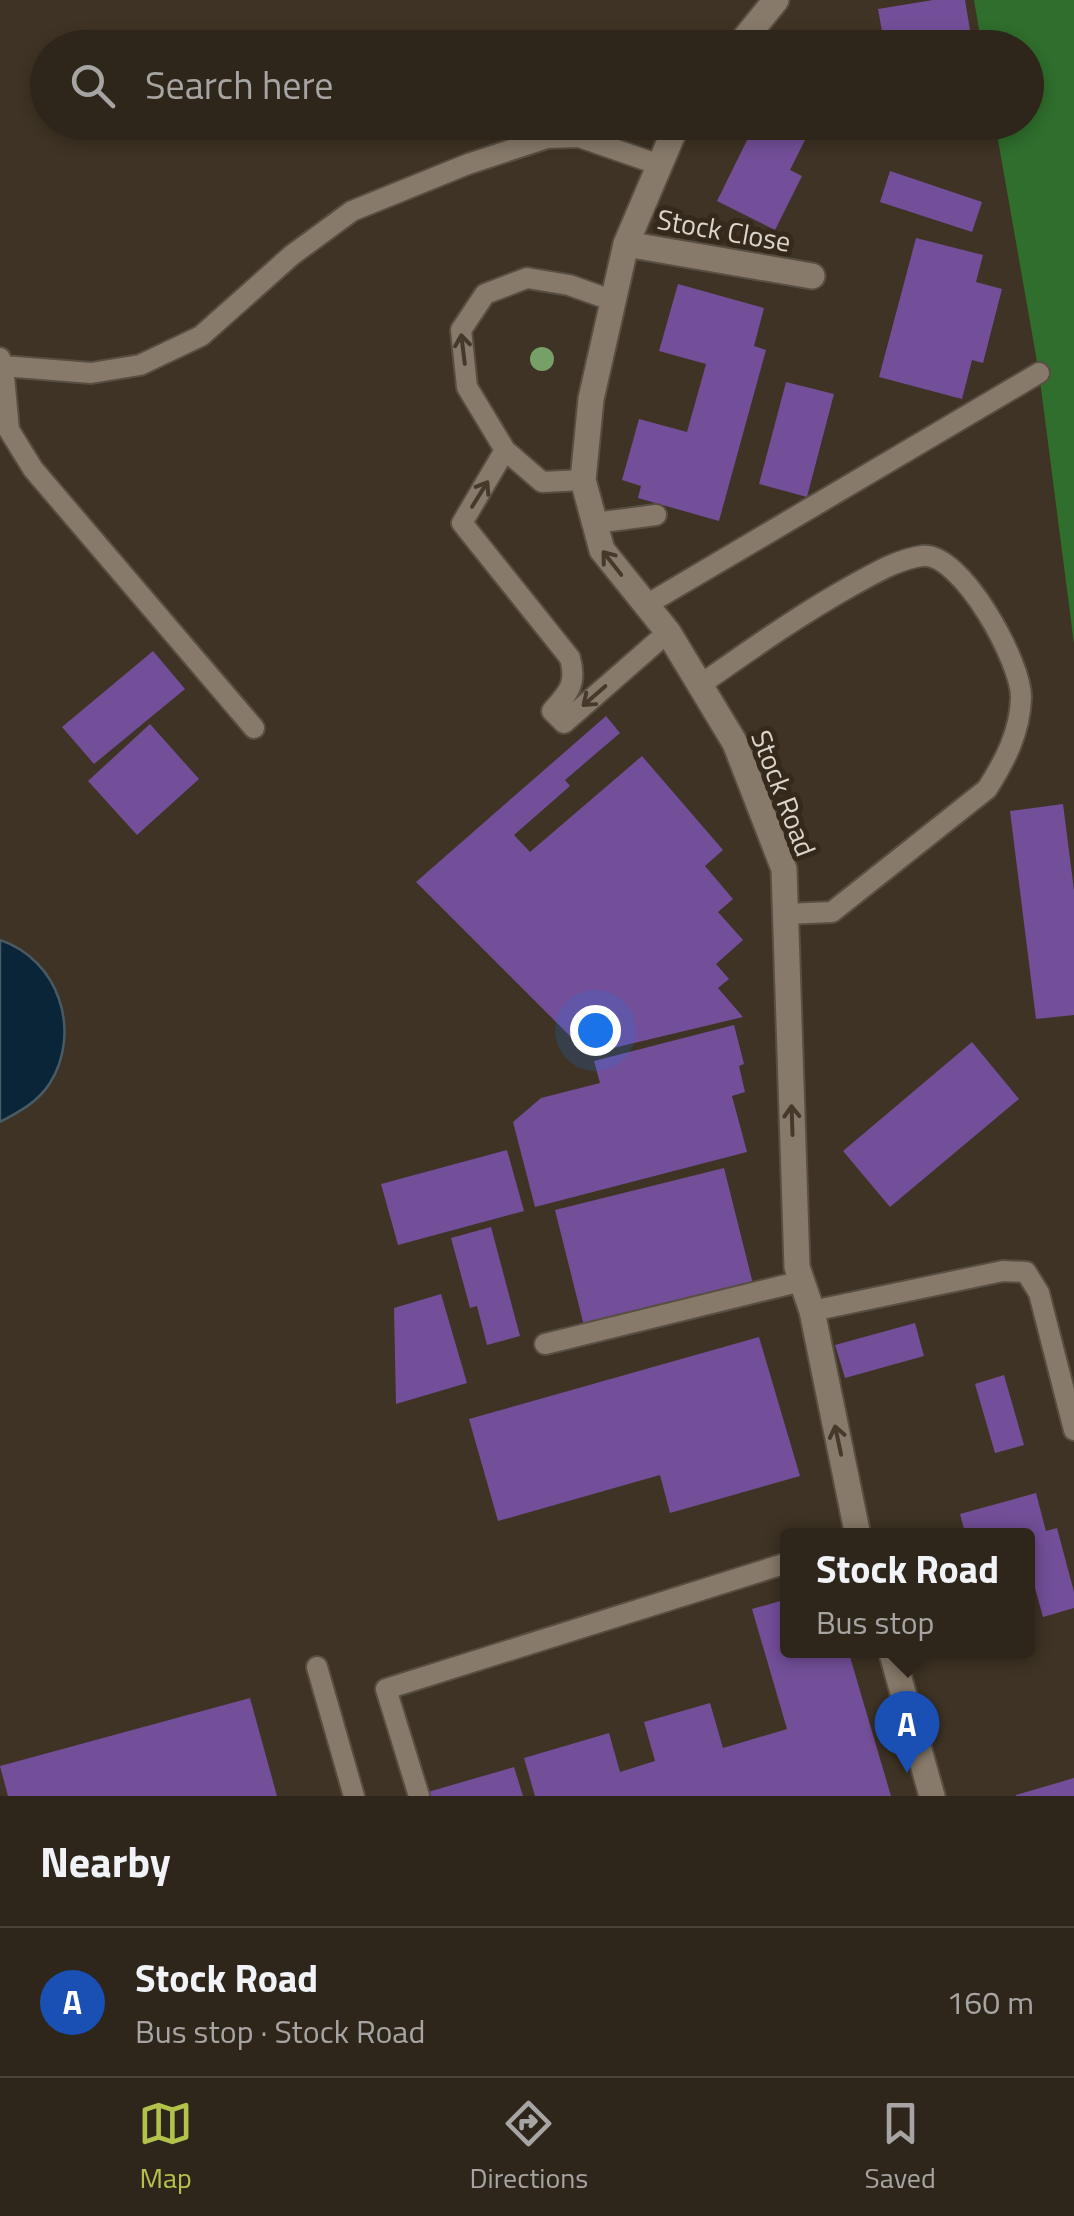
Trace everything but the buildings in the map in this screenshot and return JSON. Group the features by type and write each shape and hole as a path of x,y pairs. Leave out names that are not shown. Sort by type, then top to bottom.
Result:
{"street":[{"path":"752,30 776,0"},
{"name":"Stock Road","path":"670,140 626,244 592,399 583,480 602,550 668,632 735,743 784,870 797,1267 812,1311 856,1528"},
{"name":"Stock Close","path":"626,244 812,276"},
{"path":"893,1658 932,1796"}],"lane":[{"path":"254,728 32,468 9,430 1,364 91,373 140,364 201,336 292,255 352,211 540,140"},
{"path":"588,140 660,165"},
{"path":"583,480 542,482 504,450 467,387 461,330 485,294 527,278 570,285 614,301"},
{"path":"646,606 1039,373"},
{"path":"504,450 462,523 570,658 575,676 567,694 552,711 564,723 668,632"},
{"path":"595,523 656,516"},
{"path":"700,685 802,613 892,564 927,555 948,564 982,604 1011,660 1021,692 1019,722 1004,762 987,789 832,912 786,914"},
{"path":"812,1311 1003,1271 1026,1272 1039,1293 1074,1430"},
{"path":"545,1344 802,1282"},
{"path":"419,1796 386,1689 780,1565"},
{"path":"317,1667 354,1796"}],"green space":[{"path":"974,0 1074,0 1074,644 1039,373 998,140 1044,140 1044,30 979,30"}],"water":[{"path":"0,940 37,963 50,980 64,1020 64,1042 59,1063 45,1090 28,1106 0,1122"}],"place":[{"name":"Stock Road","path":"907,1773"}]}
